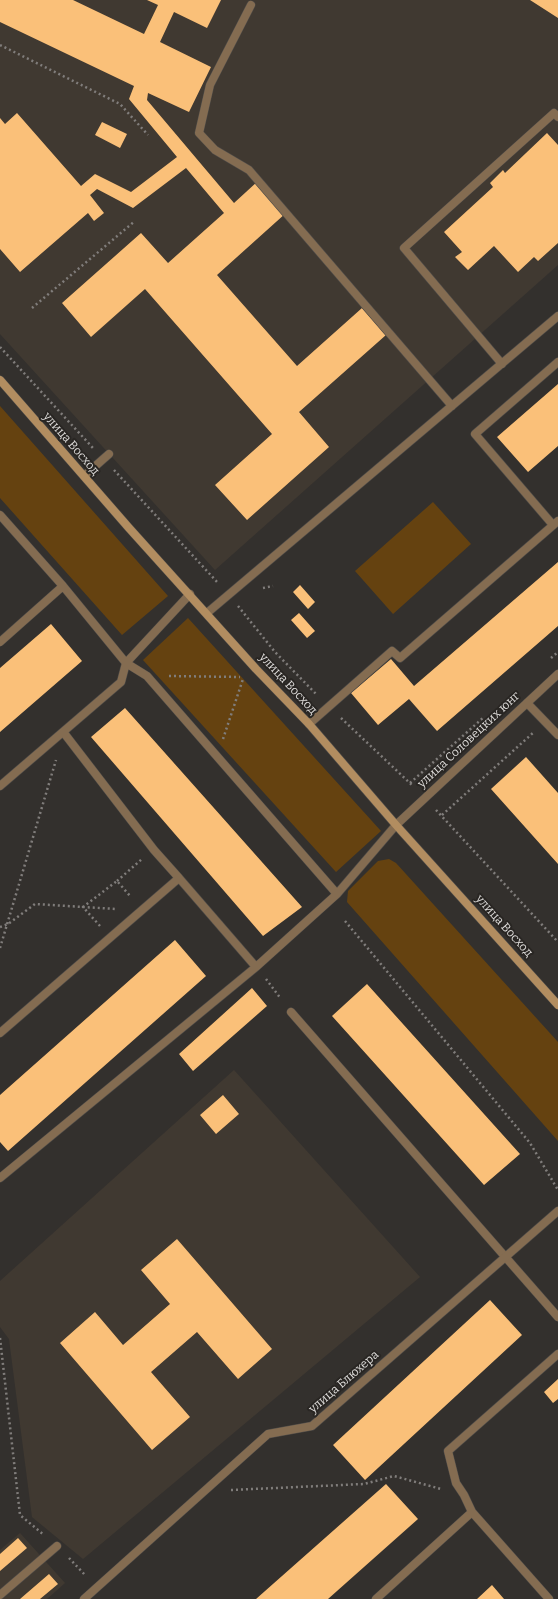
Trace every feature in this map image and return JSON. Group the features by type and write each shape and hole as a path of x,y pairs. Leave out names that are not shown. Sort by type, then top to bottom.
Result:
{"street":[{"path":"251,5 210,85 199,133 215,150 249,170 452,406"},
{"path":"502,364 404,248 554,113 558,117"},
{"path":"207,613 558,316"},
{"path":"309,724 392,651 400,658 556,523 475,434 558,362"},
{"name":"улица Восход","path":"0,380 207,613 309,724 396,825 558,1005"},
{"path":"84,476 110,454"},
{"path":"0,515 63,586 126,663 147,676 338,894"},
{"path":"0,642 63,586"},
{"path":"0,786 64,733 121,682 126,663 190,594"},
{"name":"улица Соловецких юнг","path":"0,1178 256,967 338,894 396,825 558,674"},
{"path":"527,703 558,735"},
{"path":"64,733 154,850 256,967"},
{"path":"0,1033 111,939 179,878"},
{"path":"291,1012 558,1317"},
{"name":"улица Блюхера","path":"84,1599 268,1434 312,1426 558,1211"},
{"path":"549,1599 472,1512 464,1495 456,1483 448,1451 558,1354"},
{"path":"376,1599 472,1512"},
{"path":"0,1595 57,1546"}],"path":[{"path":"0,45 120,104 148,135"},
{"path":"32,308 135,221"},
{"path":"147,676 244,677 218,757"},
{"path":"442,816 545,722"},
{"path":"0,948 64,733"},
{"path":"451,825 558,942"},
{"path":"83,907 154,850"},
{"path":"117,881 143,911"},
{"path":"0,926 8,924 35,904 143,911"},
{"path":"83,907 111,939"},
{"path":"345,921 530,1144 558,1190"},
{"path":"256,967 291,1012"},
{"path":"0,1338 20,1515 57,1546 97,1587"},
{"path":"204,1491 364,1484 394,1476 464,1495"}],"shaded area":[{"path":"0,0 558,0 558,265 215,570 0,334"},
{"path":"0,406 168,596 122,635 0,498"},
{"path":"433,502 471,544 393,614 355,571"},
{"path":"188,618 381,831 336,872 143,660"},
{"path":"389,859 396,863 558,1042 558,1141 347,902 348,891 378,861"},
{"path":"234,1070 420,1277 83,1559 32,1517 9,1339 0,1327 0,1281"},
{"path":"20,1533 65,1583 47,1599 0,1599 0,1550"}],"building":[{"path":"0,0 73,0 144,34 158,5 147,0 221,0 207,28 174,12 160,42 211,67 189,112 148,93 147,100 234,203 258,181 286,213 217,275 297,366 362,308 386,335 299,412 329,447 247,520 215,485 272,434 145,289 91,337 62,303 141,233 168,263 224,213 186,168 133,208 97,189 90,195 104,213 94,221 88,213 20,272 0,249 0,118 5,124 17,113 81,186 95,174 131,192 177,157 129,99 134,86 0,22"},
{"path":"530,0 558,0 558,18"},
{"path":"102,122 127,134 120,148 95,135"},
{"path":"547,133 558,145 558,243 538,261 534,257 518,272 494,246 468,270 455,257 462,252 444,232 493,187 490,183 503,170 505,173"},
{"path":"558,384 558,446 528,472 497,437"},
{"path":"558,562 558,626 437,731 409,699 378,725 351,693 391,659 414,686"},
{"path":"300,585 315,602 308,609 293,592"},
{"path":"299,613 315,631 307,638 291,620"},
{"path":"51,624 82,661 0,732 0,668"},
{"path":"125,708 302,907 263,936 91,737"},
{"path":"526,757 558,793 558,864 491,789"},
{"path":"175,940 206,976 8,1151 0,1142 0,1095"},
{"path":"367,984 520,1154 484,1185 332,1016"},
{"path":"252,988 267,1006 193,1071 179,1054"},
{"path":"223,1095 239,1114 216,1134 200,1115"},
{"path":"177,1239 272,1349 238,1379 197,1332 151,1372 190,1417 152,1450 60,1343 95,1312 123,1345 170,1304 141,1270"},
{"path":"490,1300 522,1335 365,1480 333,1445"},
{"path":"558,1379 558,1399 553,1403 544,1392"},
{"path":"386,1484 418,1519 328,1599 256,1599"},
{"path":"18,1538 27,1548 0,1571 0,1554"},
{"path":"49,1574 58,1584 40,1599 20,1599"},
{"path":"492,1585 504,1599 477,1599"}]}
